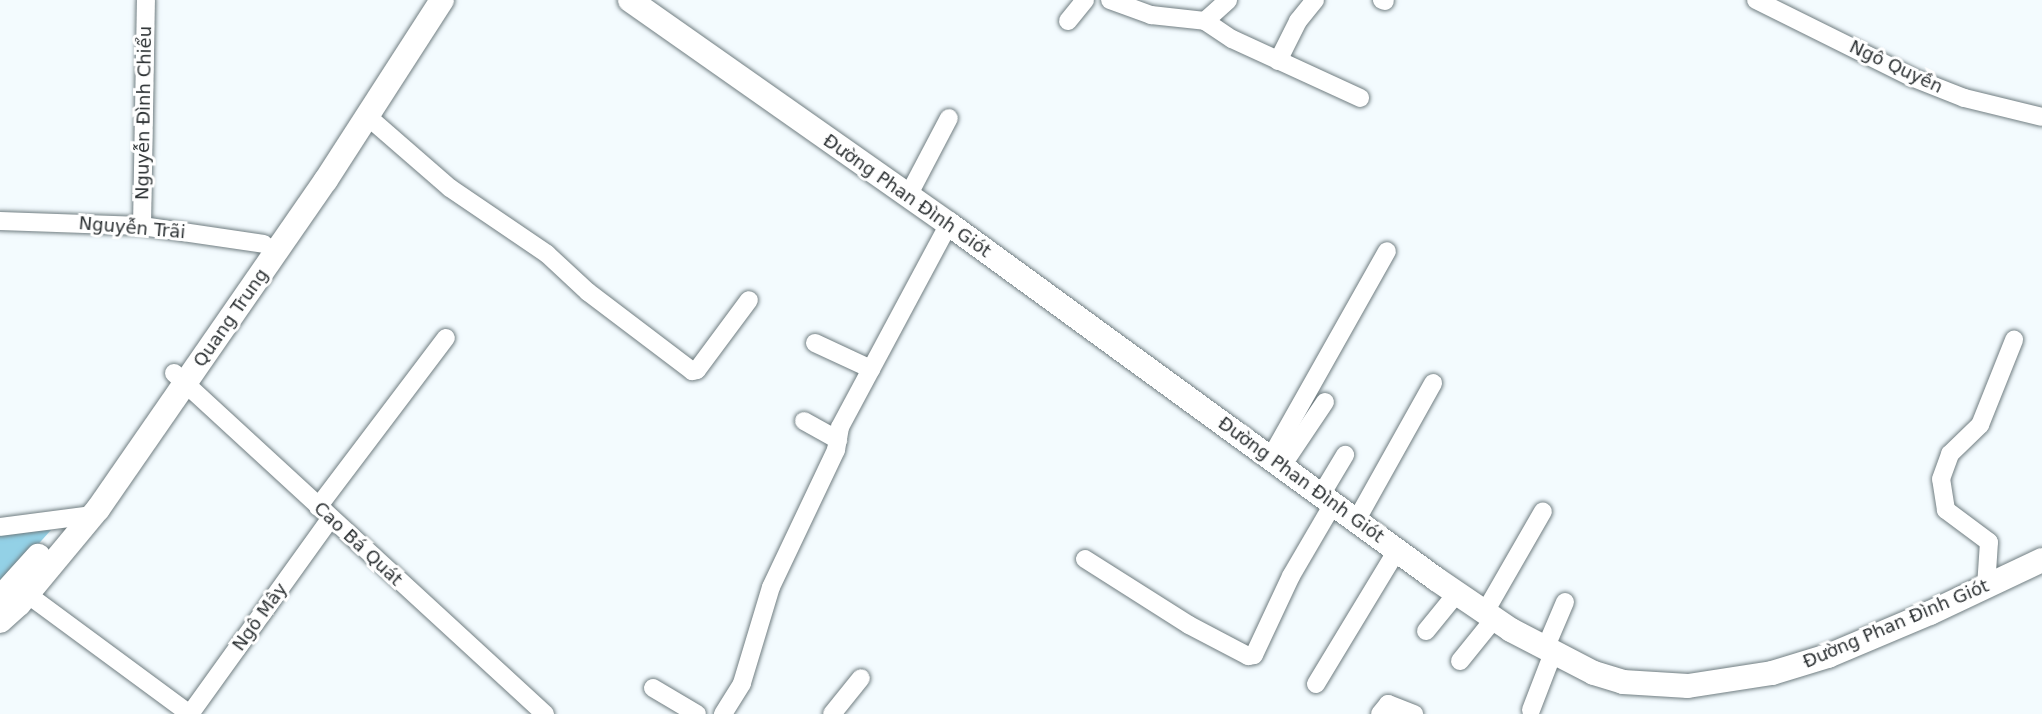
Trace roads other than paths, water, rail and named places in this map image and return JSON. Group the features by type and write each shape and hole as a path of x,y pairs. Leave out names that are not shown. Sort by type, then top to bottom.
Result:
{"main road":[{"name":"Quang Trung","path":"180,377 424,0"},
{"name":"Quang Trung","path":"0,621 27,594 82,518 366,115 442,0"},
{"name":"Đường Phan Đình Giót","path":"630,0 949,224 1396,550 1489,615 1549,651 1623,682 1688,686 1772,673 1828,656 2042,560"},
{"name":"Quang Trung","path":"0,598 82,518"}],"street":[{"name":"Nguyễn Đình Chiểu","path":"142,226 146,0"},
{"path":"1068,21 1085,0"},
{"path":"1110,0 1151,15 1204,21 1278,61 1360,98"},
{"path":"1204,21 1228,0"},
{"path":"1278,61 1298,21 1314,0"},
{"name":"Ngô Quyền","path":"1756,0 1911,77 1964,98 2042,117"},
{"path":"366,115 450,188 547,254 588,292 692,371 697,370 749,300"},
{"path":"908,196 949,118"},
{"name":"Nguyễn Trãi","path":"0,221 142,226 264,244"},
{"path":"723,714 742,683 771,587 838,440 840,427 949,224"},
{"path":"1276,461 1387,251"},
{"name":"Ngô Mây","path":"190,714 324,513 446,338"},
{"path":"1986,587 1989,542 1946,510 1941,479 1950,454 1980,425 2014,340"},
{"path":"815,343 871,369"},
{"name":"Cao Bá Quát","path":"180,377 324,513 546,714"},
{"path":"1356,521 1433,383"},
{"path":"1276,461 1325,402"},
{"path":"804,421 838,440"},
{"path":"1085,559 1189,626 1254,655 1292,576 1345,455"},
{"path":"1460,661 1489,615 1542,512"},
{"path":"0,527 82,518"},
{"path":"1316,684 1396,550"},
{"path":"1426,631 1457,593"},
{"path":"27,594 190,714"},
{"path":"1531,710 1565,602"},
{"path":"832,714 861,678"},
{"path":"654,688 697,714"},
{"path":"1380,714 1388,704 1414,714"}]}
